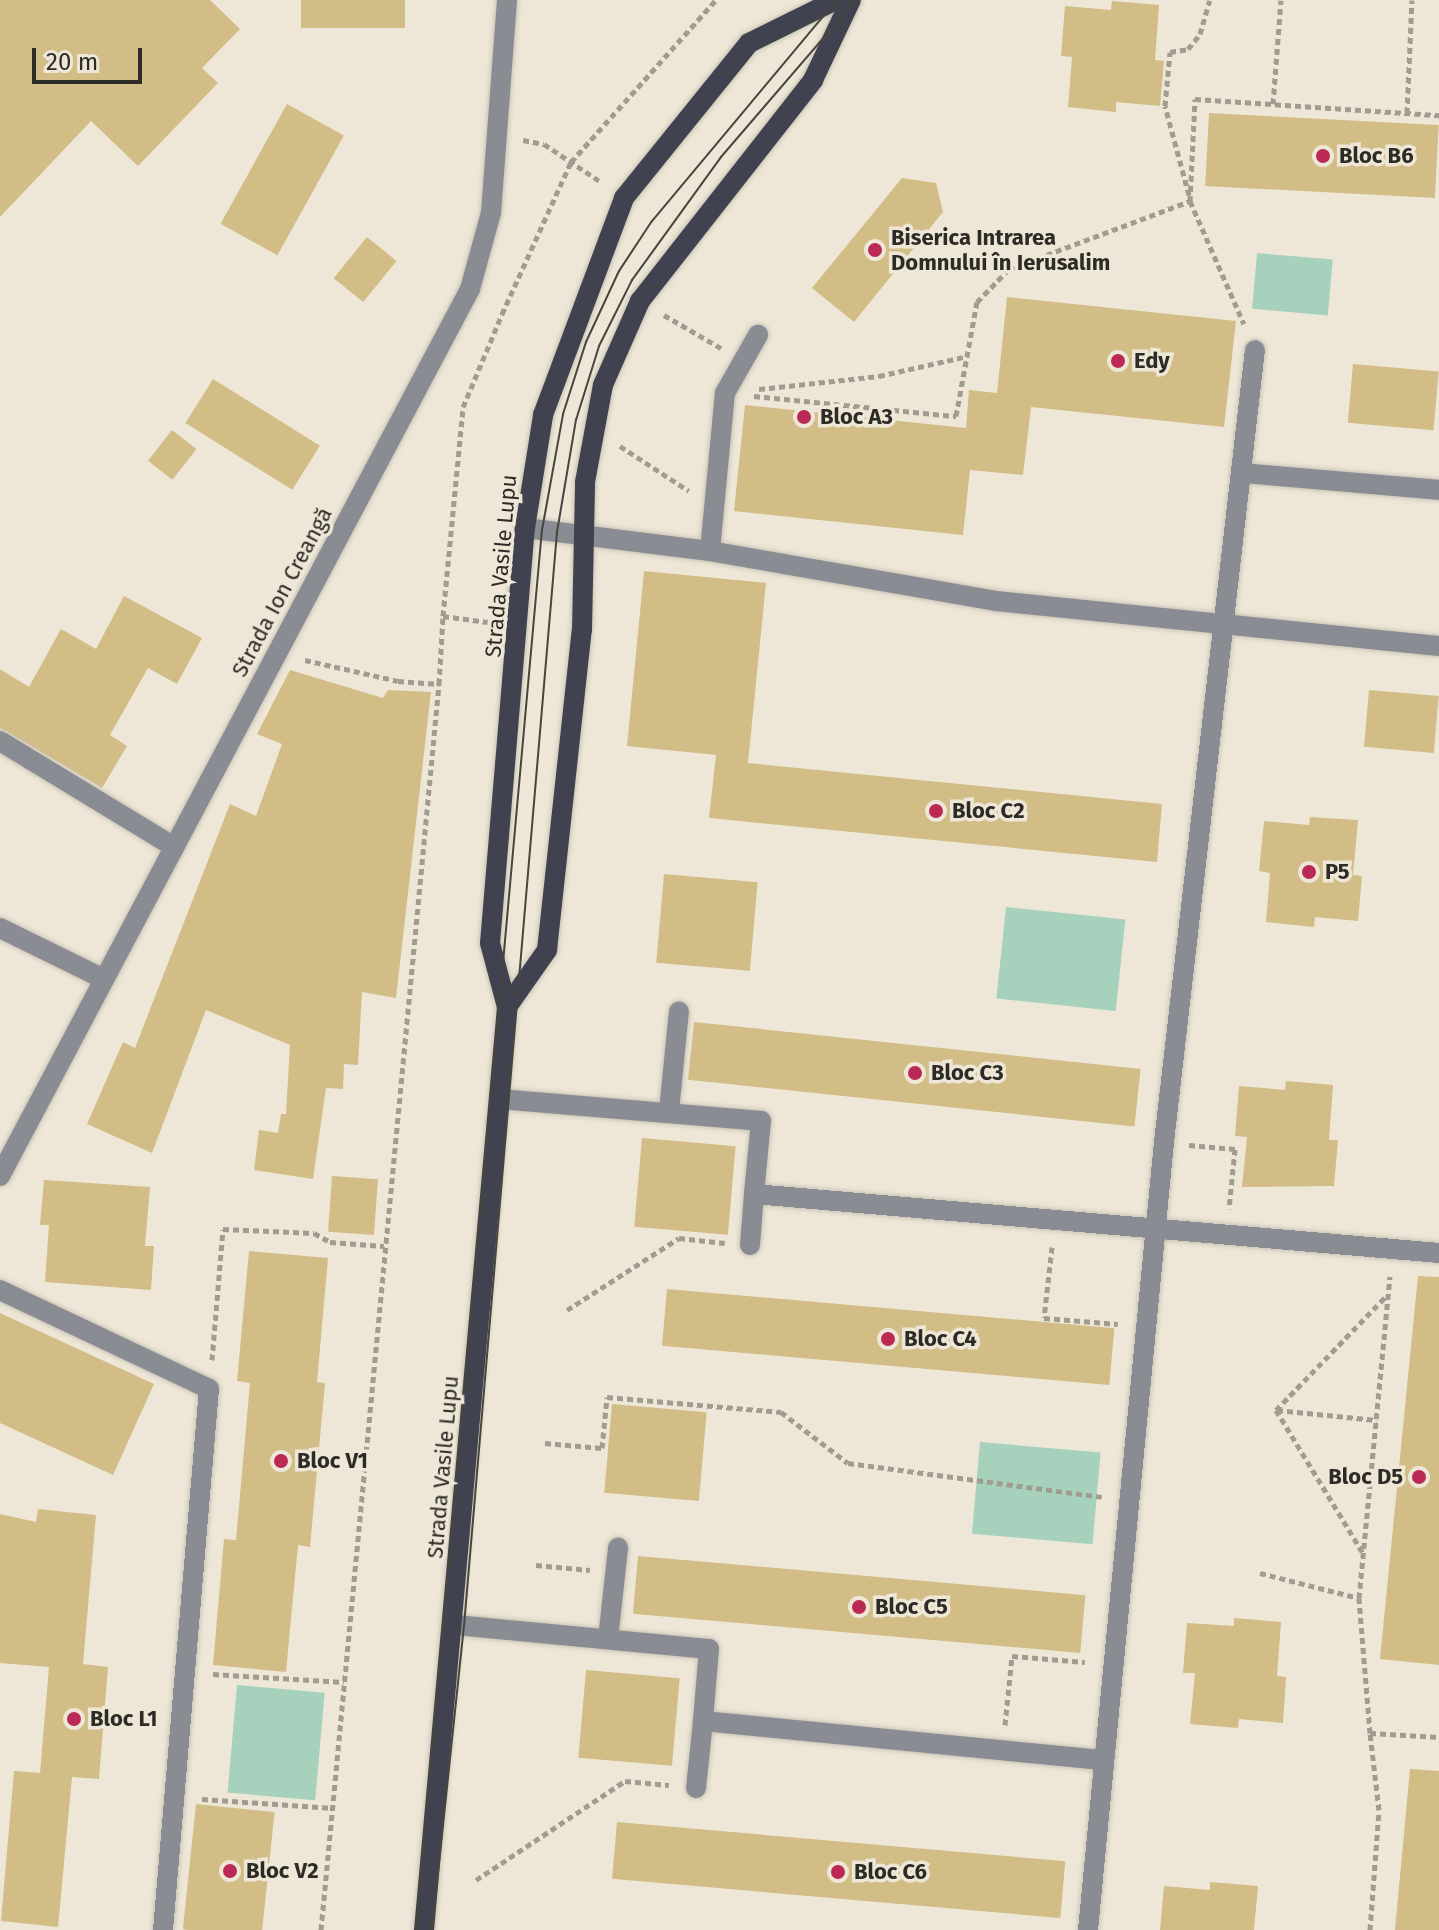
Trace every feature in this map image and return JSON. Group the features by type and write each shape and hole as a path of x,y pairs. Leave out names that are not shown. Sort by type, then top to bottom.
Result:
{"main road":[{"name":"Strada Vasile Lupu","path":"424,1930 455,1625 507,1007 490,943 521,626 525,528 543,415 561,354 624,198 749,43 836,0"},
{"path":"507,1007 547,950 582,630 581,535 594,429 621,334 640,301 813,80 851,0"}],"street":[{"name":"Strada Ion Creangă","path":"0,1176 102,978 470,289 491,213 507,0"},
{"path":"710,551 710,505 725,393 758,335"},
{"path":"1088,1930 1164,1142 1255,350"},
{"path":"1242,473 1439,490"},
{"path":"525,528 710,551 996,601 1225,628 1439,646"},
{"path":"0,741 174,847"},
{"path":"0,928 102,978"},
{"path":"669,1111 679,1011"},
{"path":"500,1099 761,1121 750,1245"},
{"path":"754,1194 1392,1252 1439,1253"},
{"path":"0,1290 209,1389 163,1930"},
{"path":"608,1639 618,1548"},
{"path":"455,1625 709,1649 696,1788"},
{"path":"703,1721 1104,1760"}],"path":[{"path":"321,1930 463,407 571,162 716,0"},
{"path":"1210,0 1200,34 1188,49 1170,52 1165,106 1190,201 1255,350"},
{"path":"1273,104 1281,0"},
{"path":"1407,113 1412,0"},
{"path":"1190,201 1195,99 1439,115"},
{"path":"498,136 544,144 571,162"},
{"path":"725,393 956,416 963,357 977,302 1009,269 1190,201"},
{"path":"640,301 743,360"},
{"path":"725,393 879,376 963,357"},
{"path":"594,429 710,505"},
{"path":"443,616 521,626"},
{"path":"313,664 439,684"},
{"path":"1164,1142 1235,1149 1225,1237"},
{"path":"1054,1222 1044,1318 1147,1327"},
{"path":"209,1389 223,1229 314,1233 330,1242 384,1246"},
{"path":"567,1310 679,1238 750,1245"},
{"path":"1370,1930 1379,1810 1359,1598 1392,1252"},
{"path":"1276,1410 1388,1294"},
{"path":"545,1443 602,1448 607,1397 781,1412 848,1463 1131,1501"},
{"path":"1276,1410 1376,1420"},
{"path":"1276,1410 1363,1554"},
{"path":"536,1565 615,1573"},
{"path":"1260,1573 1359,1598"},
{"path":"1002,1750 1012,1656 1098,1663"},
{"path":"185,1673 344,1682"},
{"path":"1370,1733 1439,1737"},
{"path":"476,1880 625,1781 696,1788"},
{"path":"174,1797 333,1808"}],"green space":[{"path":"1257,253 1333,260 1328,315 1252,309"},
{"path":"1006,907 1125,920 1116,1011 996,998"},
{"path":"980,1442 1101,1453 1093,1544 972,1534"},
{"path":"237,1685 325,1693 315,1800 228,1793"}],"building":[{"path":"0,0 210,0 240,29 202,68 218,83 138,166 91,121 0,217"},
{"path":"301,0 405,0 405,28 301,28"},
{"path":"1112,1 1159,5 1155,60 1164,61 1160,106 1116,102 1116,112 1068,107 1072,57 1061,56 1065,6 1111,10"},
{"path":"287,104 344,136 277,255 221,224"},
{"name":"Bloc B6","path":"1209,113 1439,125 1435,198 1205,186"},
{"name":"Biserica Intrarea Domnului în Ierusalim","path":"902,178 936,183 943,212 854,322 812,288"},
{"path":"367,237 397,261 363,302 334,278"},
{"name":"Bloc A3","path":"1007,297 1236,321 1224,427 1031,407 1023,475 970,470 963,535 734,511 745,405 966,428 969,390 997,393"},
{"path":"1353,364 1439,371 1434,430 1348,423"},
{"path":"213,379 320,446 292,490 185,423"},
{"path":"172,430 196,449 172,480 148,461"},
{"path":"644,571 766,583 748,763 1162,804 1157,862 709,818 716,755 627,746"},
{"path":"124,596 202,638 177,684 148,668 110,735 127,746 102,788 0,728 0,669 29,687 61,629 96,649"},
{"path":"290,670 383,698 388,690 431,692 396,998 362,992 358,1065 344,1064 343,1089 326,1088 313,1179 254,1170 259,1130 278,1133 281,1114 286,1114 290,1045 206,1010 152,1153 87,1124 123,1042 135,1048 230,804 256,816 282,744 257,734"},
{"path":"1369,690 1439,696 1434,753 1364,747"},
{"name":"P5","path":"1310,817 1358,820 1353,875 1362,876 1358,921 1315,917 1314,927 1266,922 1270,873 1259,871 1264,821 1309,825"},
{"path":"664,874 758,882 750,971 656,963"},
{"name":"Bloc C3","path":"694,1022 1141,1069 1134,1127 688,1080"},
{"path":"1286,1081 1333,1085 1329,1140 1338,1140 1334,1186 1242,1187 1247,1137 1235,1136 1239,1086 1285,1090"},
{"path":"642,1138 736,1146 728,1235 634,1227"},
{"path":"332,1176 378,1179 374,1235 328,1232"},
{"path":"44,1180 150,1187 145,1246 154,1246 151,1290 45,1282 49,1225 40,1225"},
{"name":"Bloc V1","path":"249,1251 328,1258 317,1382 325,1383 310,1547 298,1545 286,1672 213,1665 224,1539 236,1540 250,1383 237,1381"},
{"name":"Bloc D5","path":"1418,1276 1439,1277 1439,1665 1380,1659"},
{"name":"Bloc C4","path":"667,1289 1114,1328 1109,1385 662,1346"},
{"path":"0,1313 154,1384 113,1475 0,1423"},
{"path":"612,1404 707,1412 699,1501 604,1493"},
{"name":"Bloc L1","path":"38,1509 96,1515 83,1664 108,1667 99,1779 72,1777 58,1927 1,1921 14,1771 40,1773 49,1667 0,1663 0,1514 36,1522"},
{"name":"Bloc C5","path":"638,1556 1085,1595 1080,1653 633,1614"},
{"path":"1234,1618 1281,1622 1277,1676 1286,1677 1283,1723 1239,1719 1238,1728 1190,1724 1195,1673 1183,1673 1187,1623 1234,1626"},
{"path":"586,1670 680,1678 672,1766 578,1758"},
{"path":"1410,1769 1439,1771 1439,1930 1395,1930"},
{"name":"Bloc V2","path":"196,1804 275,1812 262,1930 183,1929"},
{"name":"Bloc C6","path":"617,1822 1065,1861 1060,1918 612,1879"},
{"path":"1210,1882 1258,1886 1254,1930 1160,1930 1164,1886 1210,1890"}],"tram line":[{"path":"416,1930 542,530 563,414 586,342 619,271 652,221 837,0"},
{"path":"432,1930 464,1626 557,532 576,420 599,346 632,280 721,157 856,0"}],"place":[{"name":"Bloc B6","path":"1323,156"},
{"name":"Biserica Intrarea Domnului în Ierusalim","path":"875,250"},
{"name":"Edy","path":"1118,361"},
{"name":"Bloc A3","path":"804,417"},
{"name":"Bloc C2","path":"936,811"},
{"name":"P5","path":"1309,872"},
{"name":"Bloc C3","path":"915,1073"},
{"name":"Bloc C4","path":"888,1339"},
{"name":"Bloc V1","path":"281,1461"},
{"name":"Bloc D5","path":"1419,1477"},
{"name":"Bloc C5","path":"859,1607"},
{"name":"Bloc L1","path":"74,1719"},
{"name":"Bloc V2","path":"230,1871"},
{"name":"Bloc C6","path":"838,1872"}]}
